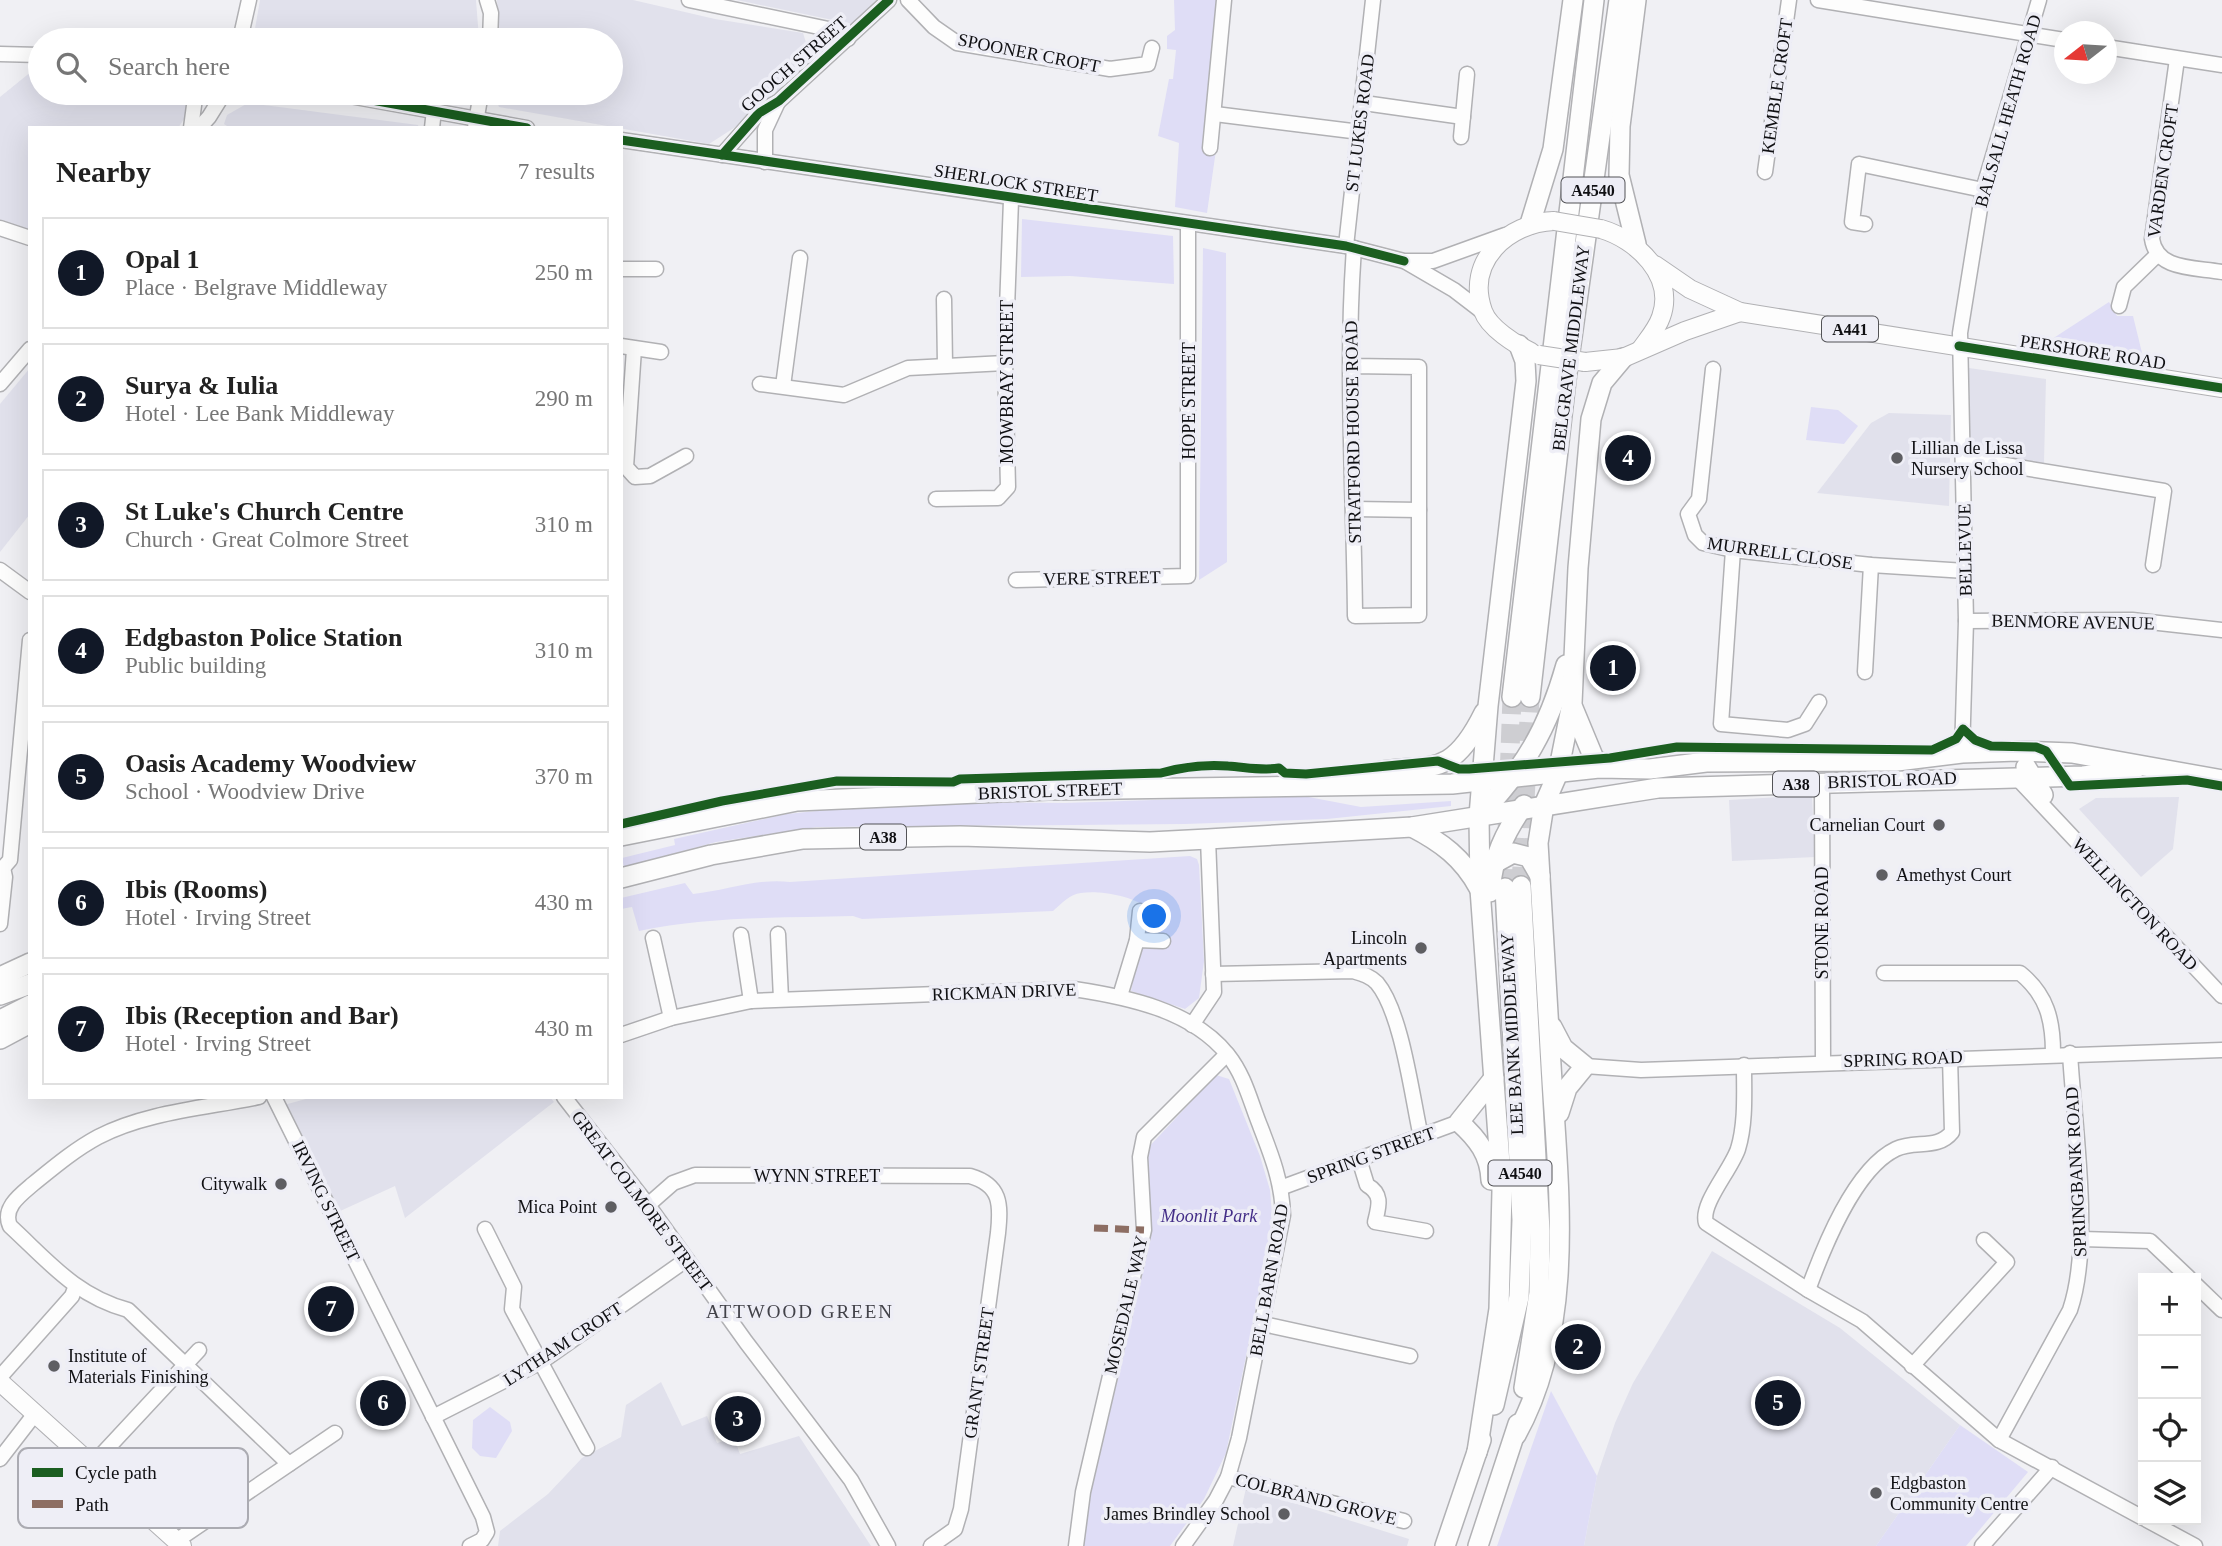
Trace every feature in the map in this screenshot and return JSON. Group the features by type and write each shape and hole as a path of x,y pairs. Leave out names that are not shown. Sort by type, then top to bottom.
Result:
{"highway":[{"path":"1530,224 1553,149 1573,0"},
{"name":"BELGRAVE MIDDLEWAY","path":"1594,0 1521,697 1619,0"},
{"path":"1636,0 1620,126 1619,175 1636,244"},
{"path":"1477,1452 1499,1309 1502,1191 1480,889 1479,816 1488,706 1526,381 1525,362 1519,345"},
{"path":"1486,956 1493,864 1504,836 1558,773 1572,704 1591,419 1602,383 1623,358"},
{"path":"1479,816 1509,784 1553,710 1575,636"},
{"path":"1572,704 1583,738 1597,763 1650,769"},
{"path":"1331,787 1369,774 1427,768 1451,761 1464,748 1488,706"},
{"path":"2017,751 2046,804"},
{"name":"BRISTOL ROAD","path":"1558,773 1650,769 1706,762 1897,761 1962,753 2017,751 2066,752 2222,780"},
{"name":"BRISTOL ROAD","path":"1531,804 1658,788 2032,777 2156,768"},
{"name":"A38","path":"1482,781 1509,784 1558,773"},
{"name":"BRISTOL STREET","path":"623,836 797,801 1061,790 1452,785 1482,781"},
{"path":"1509,784 1531,804 1538,843 1555,1126 1559,1283 1548,1345 1528,1414 1516,1435"},
{"name":"A38","path":"623,877 711,855 803,839 960,836 1150,842 1412,827 1531,804"},
{"path":"1412,827 1436,838 1468,868 1480,889"},
{"path":"1493,864 1513,853 1529,857 1540,876"},
{"name":"LEE BANK MIDDLEWAY","path":"1445,1546 1501,1387 1519,1297 1522,1220 1513,887 1540,1231 1539,1293 1516,1435 1478,1546"},
{"path":"0,977 28,963"},
{"path":"0,995 28,985"},
{"path":"0,1020 28,1006"},
{"path":"1548,1020 1563,1048 1585,1066 1567,1088 1555,1126"},
{"path":"0,1039 28,1024"},
{"path":"1494,1079 1459,1122 1472,1134 1490,1160 1499,1309"}],"main road":[{"path":"1553,221 1601,229 1636,244 1655,265 1662,291 1662,316 1641,349 1623,358 1586,362 1539,355 1519,345 1483,313 1479,295 1482,268 1505,235 1530,224 1553,221"},
{"name":"PERSHORE ROAD","path":"1655,265 1690,289 1740,312 2222,388"},
{"name":"PERSHORE ROAD","path":"1641,349 1740,312"},
{"path":"0,1380 71,1448"},
{"path":"161,1528 179,1544"}],"street":[{"path":"243,28 249,0"},
{"path":"487,0 491,13 490,28"},
{"path":"689,0 838,31 848,39"},
{"name":"GOOCH STREET","path":"722,155 760,113 779,101 889,0"},
{"name":"SPOONER CROFT","path":"908,0 934,27 957,43 1110,69 1148,64 1152,47"},
{"path":"1210,148 1224,0"},
{"name":"ST LUKES ROAD","path":"1350,247 1373,0"},
{"name":"KEMBLE CROFT","path":"1765,172 1790,0"},
{"path":"1818,0 2054,38"},
{"name":"BALSALL HEATH ROAD","path":"1959,346 1983,190 2039,0"},
{"path":"5,54 15,47 28,46"},
{"path":"2117,49 2222,65"},
{"path":"5,54 28,56"},
{"name":"VARDEN CROFT","path":"2177,59 2152,239 2157,255 2170,263 2222,272"},
{"path":"1461,137 1467,74"},
{"name":"GOOCH STREET","path":"765,162 765,130 779,101"},
{"path":"1364,103 1463,117"},
{"path":"191,126 194,105"},
{"path":"201,126 216,105"},
{"path":"405,105 435,110 476,123 508,126"},
{"path":"476,123 479,105"},
{"path":"432,126 435,110"},
{"path":"1214,114 1360,132"},
{"name":"SHERLOCK STREET","path":"623,140 1188,226 1350,247 1404,261 1454,290 1483,313"},
{"path":"1864,224 1852,222 1859,164 1983,190"},
{"name":"MOWBRAY STREET","path":"936,499 998,498 1008,487 1005,363 1011,200"},
{"name":"HOPE STREET","path":"1188,226 1188,576"},
{"path":"0,228 28,237"},
{"name":"SHERLOCK STREET","path":"1404,261 1445,258 1505,235"},
{"name":"STRATFORD HOUSE ROAD","path":"1350,247 1355,617 1419,615 1419,510"},
{"path":"2119,306 2124,287 2157,255"},
{"path":"783,386 800,258"},
{"path":"623,269 656,270"},
{"path":"944,299 944,365"},
{"name":"BELLEVUE","path":"1959,346 1966,571 1962,753"},
{"path":"661,352 628,347 626,467 635,477 643,477 686,456"},
{"path":"0,384 28,355"},
{"path":"760,384 844,396 908,368 1005,363"},
{"path":"1352,366 1419,367 1419,510 1354,509"},
{"name":"MURRELL CLOSE","path":"1713,369 1699,499 1688,514 1695,535 1703,543 1733,550 1871,565 1966,571"},
{"path":"1963,458 2164,491 2153,565"},
{"path":"1733,550 1721,724 1788,730 1805,724 1819,702"},
{"name":"MURRELL CLOSE","path":"1865,672 1871,565"},
{"path":"0,570 28,591"},
{"name":"VERE STREET","path":"1016,580 1188,576"},
{"name":"BENMORE AVENUE","path":"1966,621 2132,620 2222,630"},
{"path":"0,924 1,867 10,860 28,662"},
{"name":"STONE ROAD","path":"1822,783 1823,1062"},
{"name":"WELLINGTON ROAD","path":"2046,804 2222,996"},
{"path":"1192,1025 1214,992 1208,839"},
{"path":"1120,996 1137,940 1140,911"},
{"path":"778,933 781,999"},
{"path":"741,935 751,1001"},
{"path":"653,938 671,1018"},
{"path":"1137,940 1163,941"},
{"path":"1213,974 1353,971 1370,976 1387,996 1395,1021 1421,1136"},
{"path":"1884,973 2020,973 2035,986 2047,1004 2053,1053"},
{"name":"RICKMAN DRIVE","path":"623,1034 671,1018 751,1001 1074,989 1120,996 1192,1025"},
{"name":"BELL BARN ROAD","path":"1183,1546 1216,1500 1228,1477 1263,1324 1283,1215 1283,1186 1244,1083 1227,1054 1192,1025"},
{"name":"SPRING ROAD","path":"1585,1066 1641,1070 2053,1053 2222,1050"},
{"name":"SPRINGBANK ROAD","path":"1999,1440 2070,1310 2078,1287 2082,1239 2070,1053"},
{"name":"MOSEDALE WAY","path":"1076,1546 1083,1492 1144,1230 1140,1157 1144,1137 1227,1054"},
{"path":"1808,1290 1827,1240 1858,1185 1892,1150 1901,1146 1937,1143 1952,1132 1950,1057"},
{"path":"1744,1065 1744,1106 1738,1147 1722,1182 1704,1209 1706,1223 1808,1290 1862,1321 1999,1440 2138,1515"},
{"path":"249,1099 139,1121 100,1136 50,1170 8,1209 10,1226 75,1288 117,1301 128,1310 153,1331 184,1366 289,1464"},
{"name":"IRVING STREET","path":"275,1099 483,1517 487,1532 482,1540 470,1546"},
{"name":"GREAT COLMORE STREET","path":"566,1099 648,1205 850,1480 888,1546"},
{"name":"SPRING STREET","path":"1283,1186 1459,1122"},
{"path":"1359,1159 1367,1185 1375,1190 1380,1200 1375,1222 1426,1231"},
{"name":"WYNN STREET","path":"648,1205 673,1183 695,1175 970,1176 993,1188"},
{"name":"GRANT STREET","path":"931,1546 956,1529 961,1509 1001,1204 993,1188"},
{"path":"485,1229 514,1287 512,1309 587,1448"},
{"path":"2082,1239 2150,1241 2184,1273"},
{"path":"1912,1366 2007,1262 1984,1240"},
{"name":"LYTHAM CROFT","path":"433,1416 541,1362 686,1260"},
{"path":"0,1380 72,1296 75,1288"},
{"path":"2201,1289 2222,1310"},
{"path":"1263,1324 1410,1356"},
{"path":"108,1448 199,1350"},
{"path":"0,1459 34,1415"},
{"path":"248,1494 335,1433"},
{"path":"1982,1546 2052,1467"},
{"name":"COLBRAND GROVE","path":"1228,1477 1404,1521"},
{"path":"2156,1525 2195,1546"},
{"path":"179,1544 201,1528"}],"shaded area":[{"path":"260,0 476,0 478,28 255,28"},
{"path":"497,0 633,0 715,19 803,33 812,61 751,117 709,144 623,129 623,126 607,126 499,107 498,105 623,105 623,28 498,28"},
{"path":"737,0 877,0 852,24"},
{"path":"28,74 28,105 188,105 190,110 179,126 28,126 28,232 0,223 0,97"},
{"path":"244,105 263,105 418,126 227,126 224,124 227,115"},
{"path":"1969,368 2046,379 2044,464 1970,454"},
{"path":"28,370 28,517 0,552 0,404"},
{"name":"Lillian de Lissa Nursery School","path":"1889,413 1951,415 1949,506 1817,493 1871,423"},
{"path":"1812,795 1815,857 1732,861 1729,800"},
{"path":"2179,797 2173,849 2141,877 2079,809 2096,798"},
{"path":"306,1099 552,1099 554,1102 405,1218 395,1186 338,1212 284,1105"},
{"path":"1712,1251 1840,1328 1960,1425 1876,1546 1584,1546 1597,1476 1615,1423 1633,1383"},
{"path":"661,1382 682,1426 707,1416 717,1443 734,1438 740,1454 799,1436 871,1546 498,1546 500,1531 548,1494 582,1458 621,1437 626,1405"},
{"name":"James Brindley School","path":"1246,1488 1409,1539 1407,1546 1233,1546"}],"green space":[{"path":"1174,0 1220,0 1216,150 1207,213 1175,207 1179,143 1158,136 1169,79 1173,79 1176,50 1167,49 1167,36 1175,30"},
{"path":"1022,219 1173,236 1174,284 1070,276 1021,277"},
{"path":"1203,248 1226,253 1227,562 1199,580"},
{"path":"2109,302 2117,316 2133,316 2143,357 2049,341"},
{"path":"1811,407 1838,410 1858,426 1844,444 1806,440"},
{"path":"1298,795 1361,807 1451,801 1451,806 1327,819 1185,824 817,827 716,842 624,867 623,862 623,858 675,845 674,839 787,814 960,802 1065,803"},
{"path":"1190,856 1197,859 1199,865 1204,961 1199,998 1185,1009 1131,991 1140,946 1165,934 1143,932 1145,906 1132,899 1097,892 1073,895 1053,911 862,919 853,916 745,919 639,931 632,907 623,909 623,898 685,883 693,894 753,883"},
{"name":"Moonlit Park","path":"1216,1075 1229,1079 1260,1156 1270,1190 1272,1214 1268,1250 1226,1453 1204,1499 1170,1546 1082,1546 1091,1493 1142,1275 1147,1235 1147,1149"},
{"path":"1551,1391 1597,1476 1584,1546 1497,1546"},
{"path":"490,1407 510,1422 512,1431 496,1458 480,1456 472,1448 473,1420"},
{"path":"1960,1425 2028,1472 1966,1546 1876,1546"}],"tunnel":[{"path":"1505,888 1512,697"},
{"path":"1521,886 1530,697"}],"marked path":[{"path":"1094,1228 1144,1230"}],"cycle path":[{"path":"722,155 759,113 779,101 889,0"},
{"path":"400,105 516,126"},
{"path":"623,140 1346,246 1404,261"},
{"path":"1959,346 2222,388"},
{"path":"623,824 722,801 837,781 953,782 960,779 1161,773 1211,765 1279,768 1285,773 1306,774 1438,761 1459,769 1469,769 1610,758 1677,747 1932,750 1956,739 1963,729 1975,740 1991,746 2036,747 2046,751 2070,786 2187,780 2222,786"}],"place":[{"name":"Edgbaston Police Station","path":"1628,458"},
{"name":"Lillian de Lissa Nursery School","path":"1897,458"},
{"name":"Opal 1","path":"1613,668"},
{"name":"Carnelian Court","path":"1939,825"},
{"name":"Amethyst Court","path":"1882,875"},
{"name":"Lincoln Apartments","path":"1421,948"},
{"name":"Citywalk","path":"281,1184"},
{"name":"Mica Point","path":"611,1207"},
{"name":"Ibis (Reception and Bar)","path":"331,1309"},
{"name":"Surya & Iulia","path":"1578,1347"},
{"name":"Institute of Materials Finishing","path":"54,1366"},
{"name":"Ibis (Rooms)","path":"383,1403"},
{"name":"Oasis Academy Woodview","path":"1778,1403"},
{"name":"St Luke's Church Centre","path":"738,1419"},
{"name":"Edgbaston Community Centre","path":"1876,1493"},
{"name":"James Brindley School","path":"1284,1514"}],"district":[{"name":"ATTWOOD GREEN","path":"800,1311"}]}
